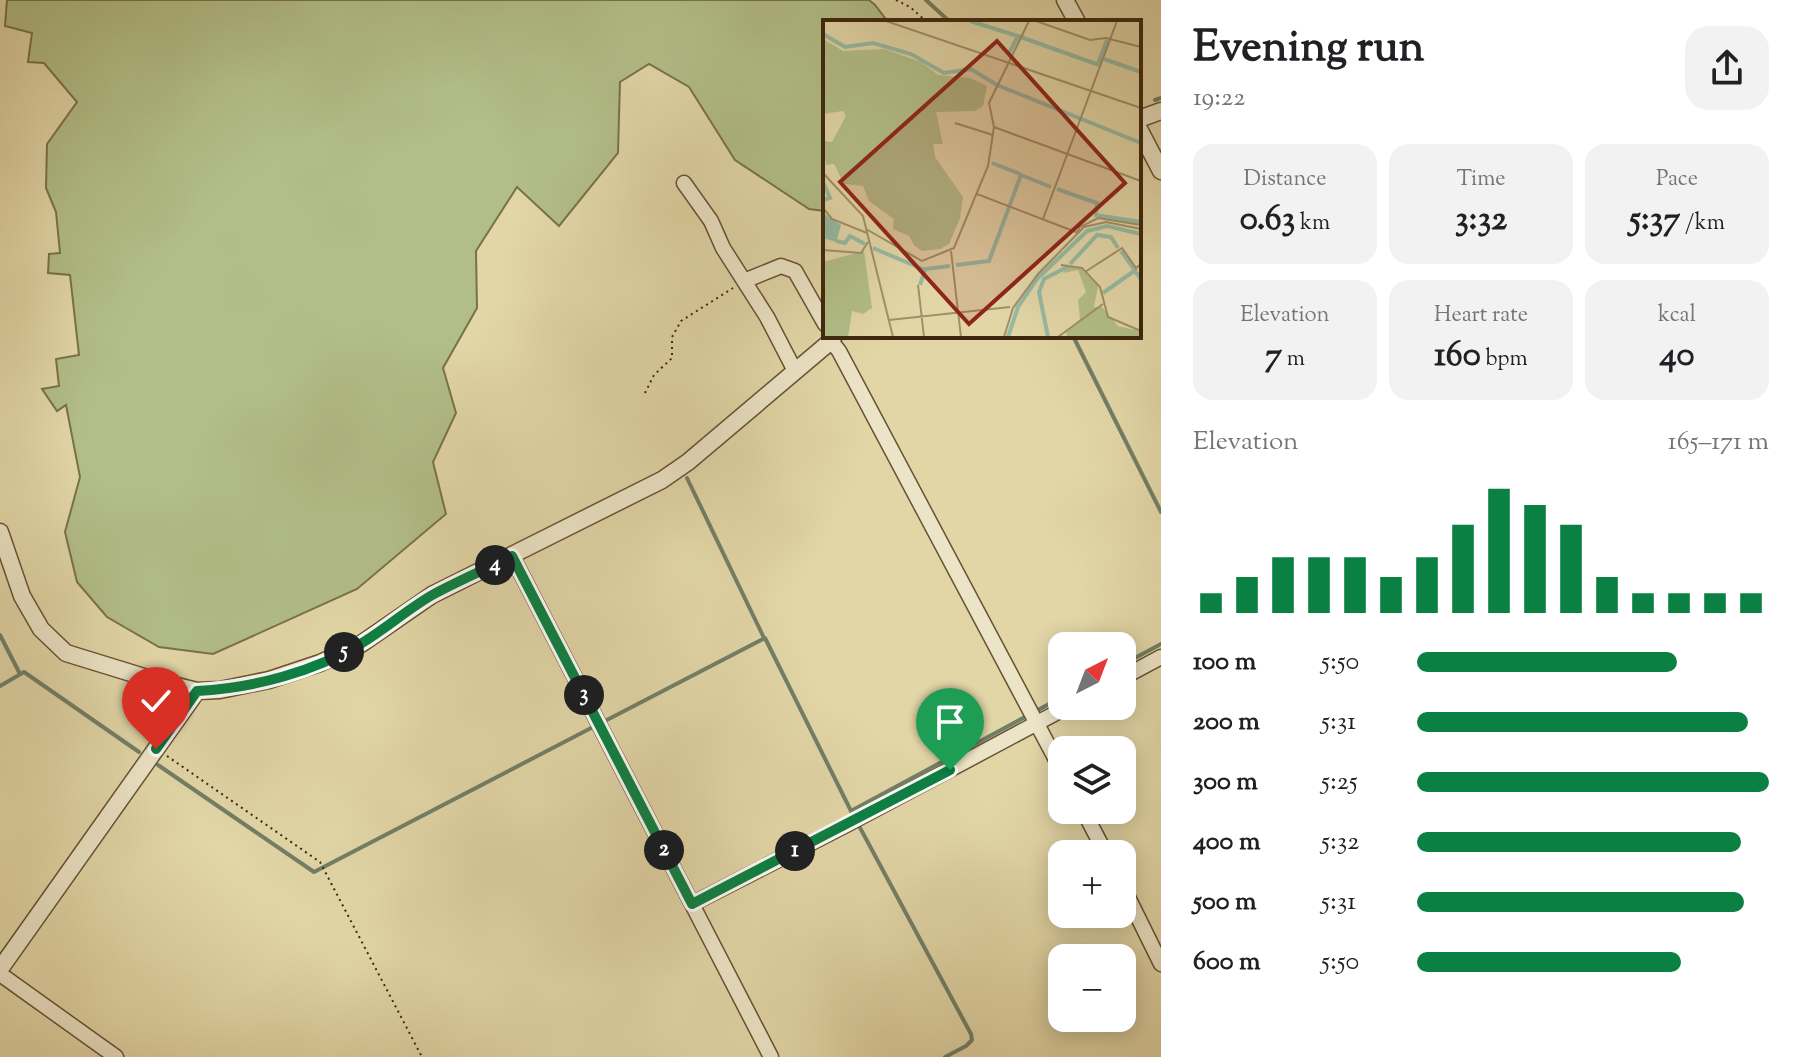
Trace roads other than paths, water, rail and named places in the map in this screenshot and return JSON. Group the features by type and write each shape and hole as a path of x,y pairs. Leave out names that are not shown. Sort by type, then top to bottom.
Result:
{"street":[{"path":"1065,0 1076,20"},
{"path":"1141,118 1161,111"},
{"path":"1141,133 1161,171"},
{"path":"684,183 711,221 723,248 767,317 795,371"},
{"path":"744,281 781,266 795,271 823,320"},
{"path":"0,532 22,596 41,629 66,653 197,691 220,690 269,680 320,663 361,644 432,595 662,480 688,462 832,338 1048,745"},
{"path":"512,556 771,1057"},
{"path":"1136,670 1161,657"},
{"path":"116,1057 0,971 197,691"},
{"path":"692,904 863,816 1033,717 1048,712"},
{"path":"1136,913 1161,964"}],"waterway":[{"path":"926,0 948,20"},
{"path":"1155,100 1161,98"},
{"path":"1074,338 1161,512"},
{"path":"687,478 764,638"},
{"path":"0,635 20,674"},
{"path":"603,722 765,638 851,811 971,1034 972,1040 966,1046 945,1057"},
{"path":"1136,657 1161,644"},
{"path":"0,686 24,672 139,752"},
{"path":"851,811 1048,705"},
{"path":"158,765 314,872 595,726"}]}
